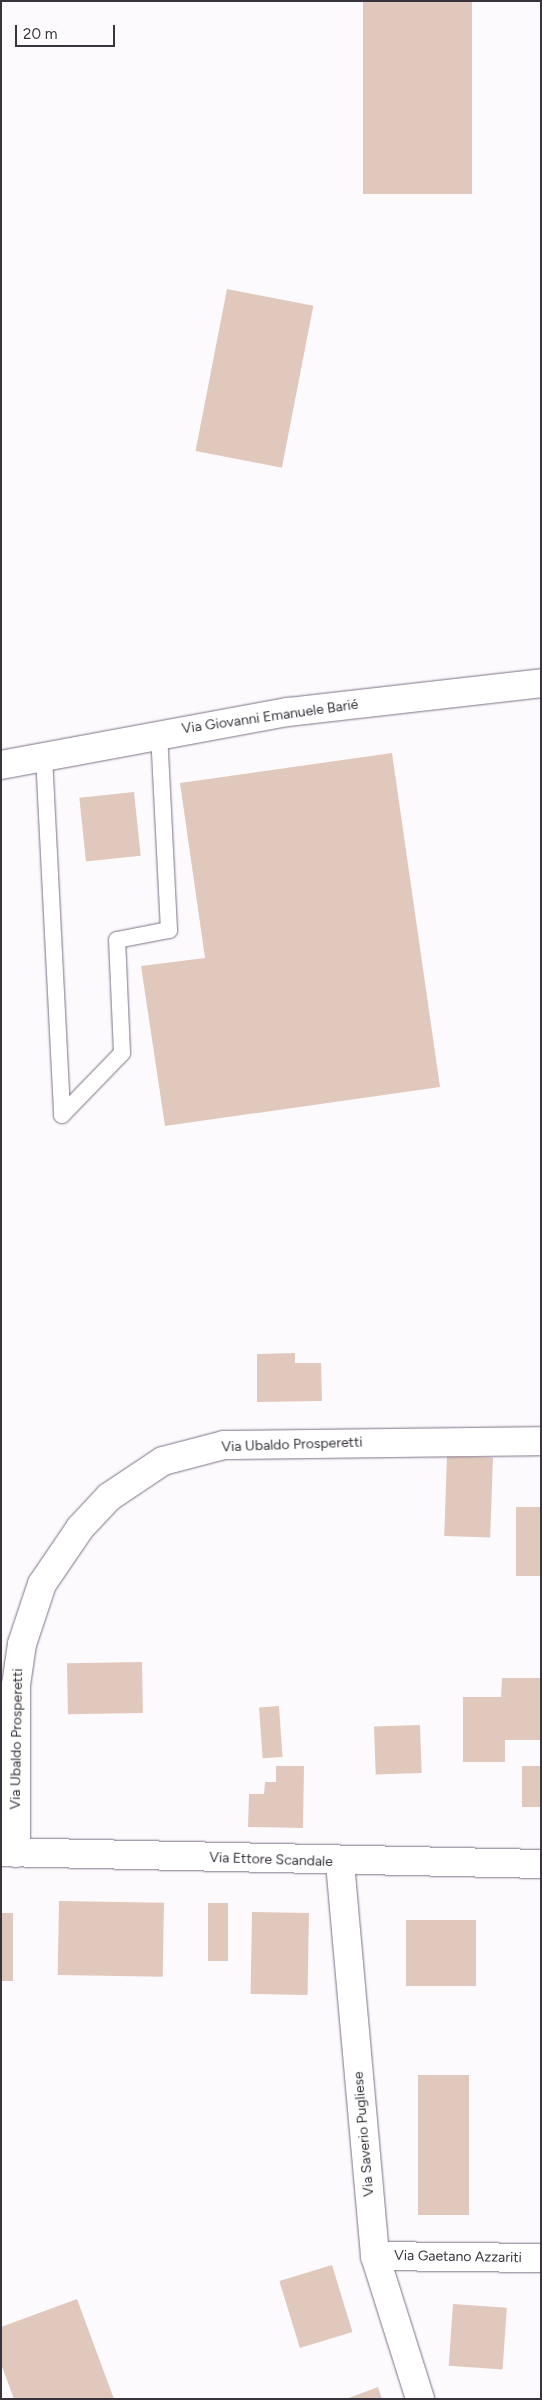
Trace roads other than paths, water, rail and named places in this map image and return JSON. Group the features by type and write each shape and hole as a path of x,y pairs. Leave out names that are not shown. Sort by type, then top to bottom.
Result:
{"street":[{"name":"Via Giovanni Emanuele Barié","path":"1,766 159,734 288,712 541,683"},
{"name":"Via Ubaldo Prosperetti","path":"9,1852 16,1685 22,1644 42,1584 80,1528 109,1497 163,1461 224,1445 541,1441"},
{"name":"Via Ettore Scandale","path":"9,1852 340,1863 541,1864"},
{"name":"Via Saverio Pugliese","path":"340,1863 375,2256 420,2399"},
{"name":"Via Gaetano Azzariti","path":"375,2256 541,2258"}],"lane":[{"path":"44,756 62,1115 122,1053 117,940 169,930 159,734"}]}
